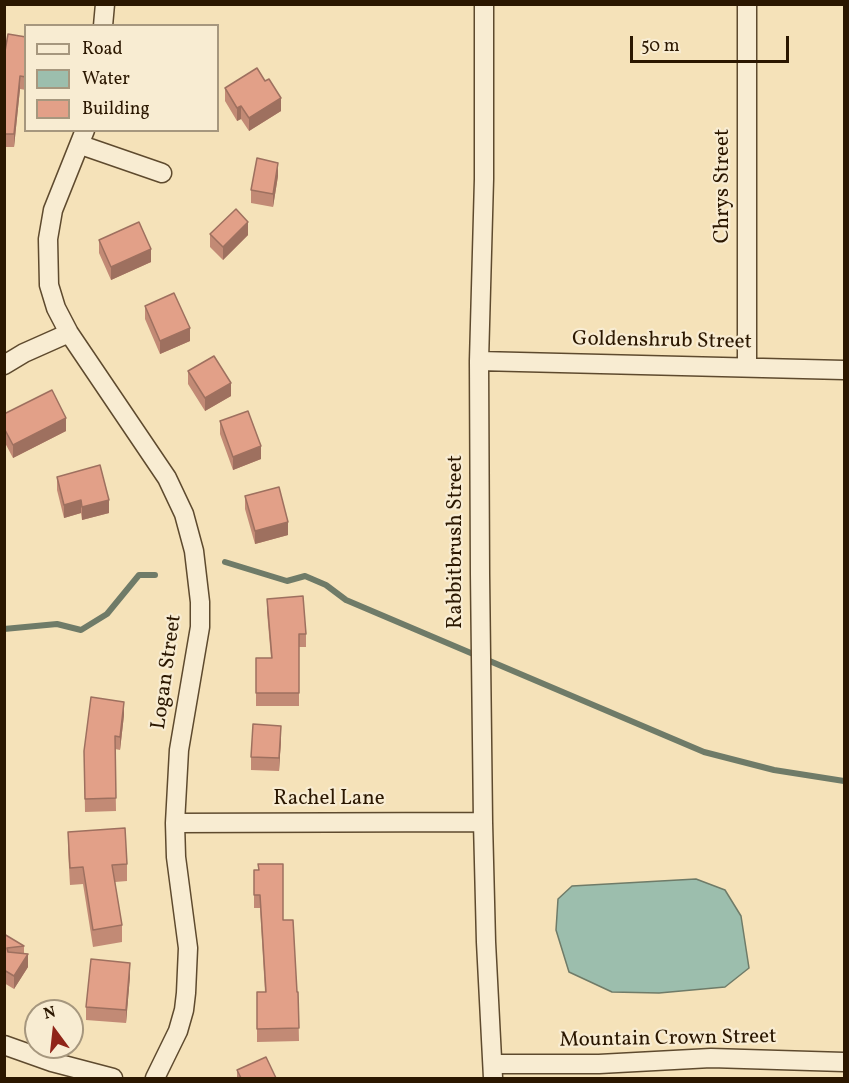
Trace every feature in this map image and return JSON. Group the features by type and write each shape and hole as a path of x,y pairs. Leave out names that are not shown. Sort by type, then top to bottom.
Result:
{"street":[{"path":"103,24 105,4"},
{"name":"Rabbitbrush Street","path":"484,4 484,179 479,361 483,822 486,942 493,1071"},
{"name":"Chrys Street","path":"747,4 747,367"},
{"path":"83,138 162,173"},
{"name":"Logan Street","path":"83,138 53,210 48,239 49,285 56,308 69,333 167,478 184,514 194,551 200,602 200,627 179,750 175,823 176,857 188,948 186,993 178,1031 155,1078"},
{"path":"4,364 69,333"},
{"name":"Goldenshrub Street","path":"479,361 844,370"},
{"name":"Rachel Lane","path":"175,823 483,822"},
{"path":"4,1045 52,1062 113,1078"},
{"name":"Mountain Crown Street","path":"493,1071 711,1058 806,1070 844,1062"}],"water":[{"path":"696,879 725,890 741,916 749,968 725,987 659,993 612,992 569,972 556,930 558,899 572,886"}],"building":[{"path":"8,34 24,37 24,77 20,76 14,134 4,134 4,57"},
{"path":"257,68 265,81 269,79 281,98 249,118 241,106 237,108 225,88"},
{"path":"257,158 278,163 273,194 251,190"},
{"path":"236,209 248,222 223,247 210,234"},
{"path":"139,222 151,249 111,267 99,240"},
{"path":"174,293 190,328 160,341 145,306"},
{"path":"214,356 231,383 205,398 188,371"},
{"path":"52,390 66,418 13,445 4,428 4,414"},
{"path":"248,411 261,446 233,457 220,421"},
{"path":"100,465 109,500 82,507 81,500 64,505 57,477"},
{"path":"279,487 288,522 255,531 245,496"},
{"path":"303,596 306,634 299,634 299,693 256,693 256,658 272,658 267,599"},
{"path":"91,697 124,702 120,737 115,736 116,798 85,799 84,751"},
{"path":"253,724 281,726 279,758 251,757"},
{"path":"125,828 127,864 112,865 122,925 93,930 83,867 70,868 68,832"},
{"path":"258,864 283,864 283,920 293,920 299,1028 257,1029 257,992 266,992 260,895 254,895 254,870 259,870"},
{"path":"4,934 24,946 7,948 8,952 28,954 14,976 4,970"},
{"path":"91,959 130,963 126,1010 86,1007"},
{"path":"266,1057 276,1078 241,1078 237,1070"}],"waterway":[{"path":"225,562 287,581 305,576 326,585 346,600 704,752 774,770 844,781"},
{"path":"4,629 57,624 81,630 107,614 139,575 155,575"}]}
